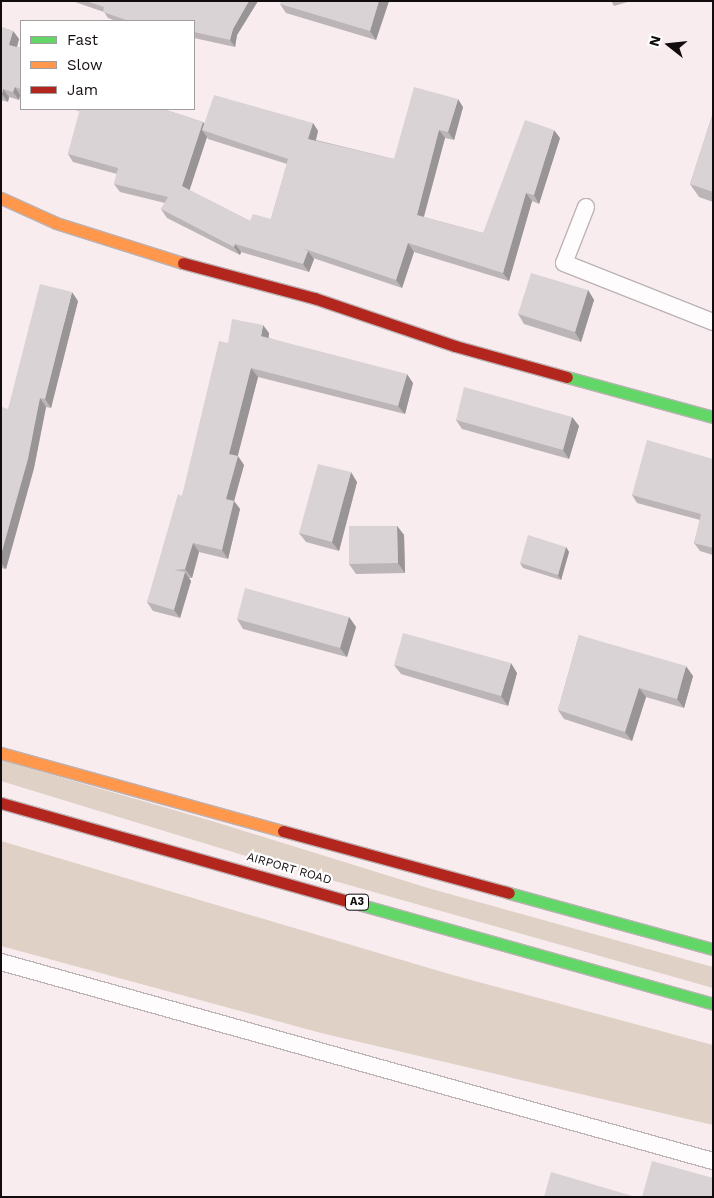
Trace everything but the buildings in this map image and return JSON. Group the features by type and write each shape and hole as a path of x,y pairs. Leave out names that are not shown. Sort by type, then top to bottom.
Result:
{"main road":[{"path":"1,198 56,223 113,242 314,298 454,346 713,417"},
{"path":"1,753 713,949"},
{"name":"AIRPORT ROAD","path":"1,803 713,1004"}],"lane":[{"path":"586,207 564,263 713,322"},
{"path":"1,962 713,1161"}],"shaded area":[{"path":"1,760 212,821 428,888 713,967 713,988 246,856 1,781"},
{"path":"1,841 449,974 713,1045 713,1125 321,1033 1,946"}],"traffic: fast":[{"path":"567,377 713,417"},
{"path":"509,893 713,949"},
{"path":"351,902 713,1004"}],"traffic: slow":[{"path":"1,198 56,223 183,263"},
{"path":"1,753 283,831"}],"traffic: jam":[{"path":"183,263 314,298 455,346 567,377"},
{"path":"1,803 351,902"},
{"path":"283,831 509,893"}]}
